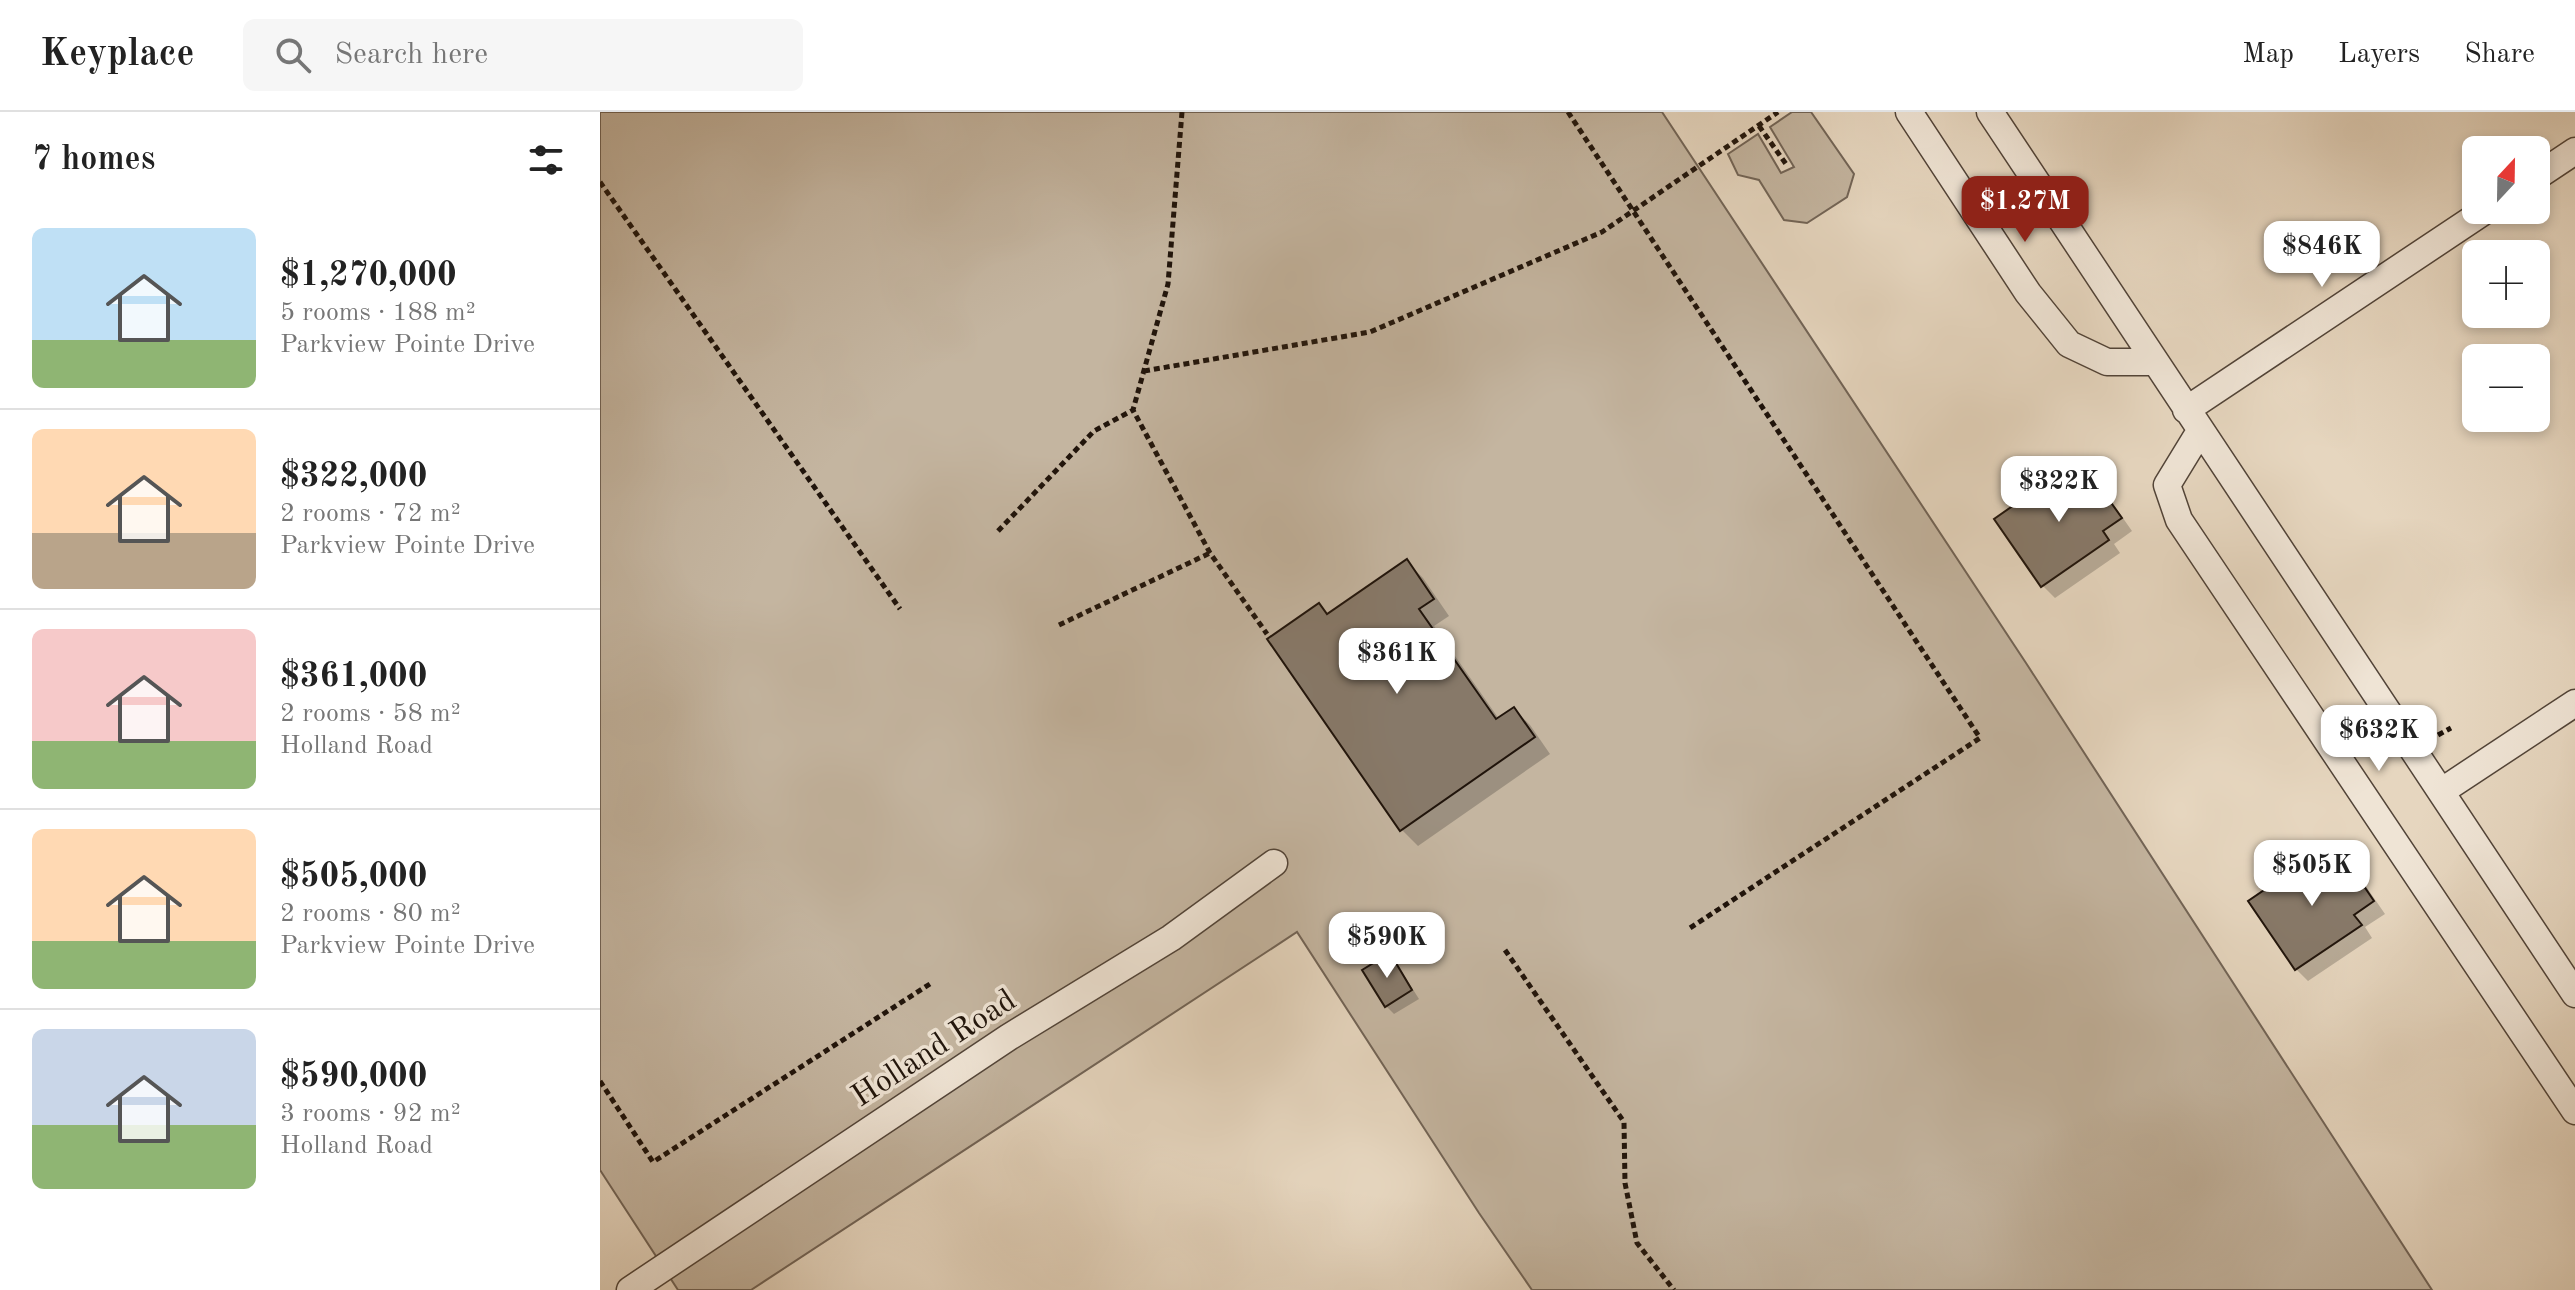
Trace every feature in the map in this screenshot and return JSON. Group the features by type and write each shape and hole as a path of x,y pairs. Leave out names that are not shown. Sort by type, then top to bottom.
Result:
{"street":[{"path":"1909,112 2028,293 2069,344 2107,362 2155,362"},
{"path":"1990,112 2575,994"},
{"path":"2550,168 2575,151"},
{"path":"2467,224 2193,421 2167,485 2179,520 2575,1111"},
{"path":"2442,791 2575,703"},
{"name":"Holland Road","path":"630,1290 1009,1037 1171,938 1274,863"}],"path":[{"path":"1182,112 1168,284 1133,410 1210,553 1267,634"},
{"path":"1568,112 1980,738 1687,930"},
{"path":"1144,371 1370,332 1602,232 1778,112"},
{"path":"1759,126 1786,164"},
{"path":"600,182 900,609"},
{"path":"998,531 1094,431 1133,410"},
{"path":"1059,625 1210,553"},
{"path":"1505,950 1624,1122 1625,1183 1637,1243 1674,1290"},
{"path":"600,1081 653,1162 933,982"}],"shaded area":[{"path":"600,112 1662,112 2026,663 2432,1290 1532,1290 1297,932 751,1290 678,1290 600,1170"},
{"path":"1792,112 1811,112 1854,174 1847,197 1807,223 1784,220 1759,180 1738,175 1728,154 1758,134 1781,173 1794,167 1770,127"}],"building":[{"path":"2087,469 2122,518 2103,531 2109,540 2041,587 1994,519 2064,470 2072,480"},
{"path":"1407,559 1434,599 1419,609 1496,719 1514,707 1535,737 1400,831 1267,639 1319,603 1327,614"},
{"path":"2317,854 2324,866 2342,854 2374,901 2354,915 2362,925 2295,970 2248,901"},
{"path":"1390,953 1412,990 1385,1007 1362,970"}]}
